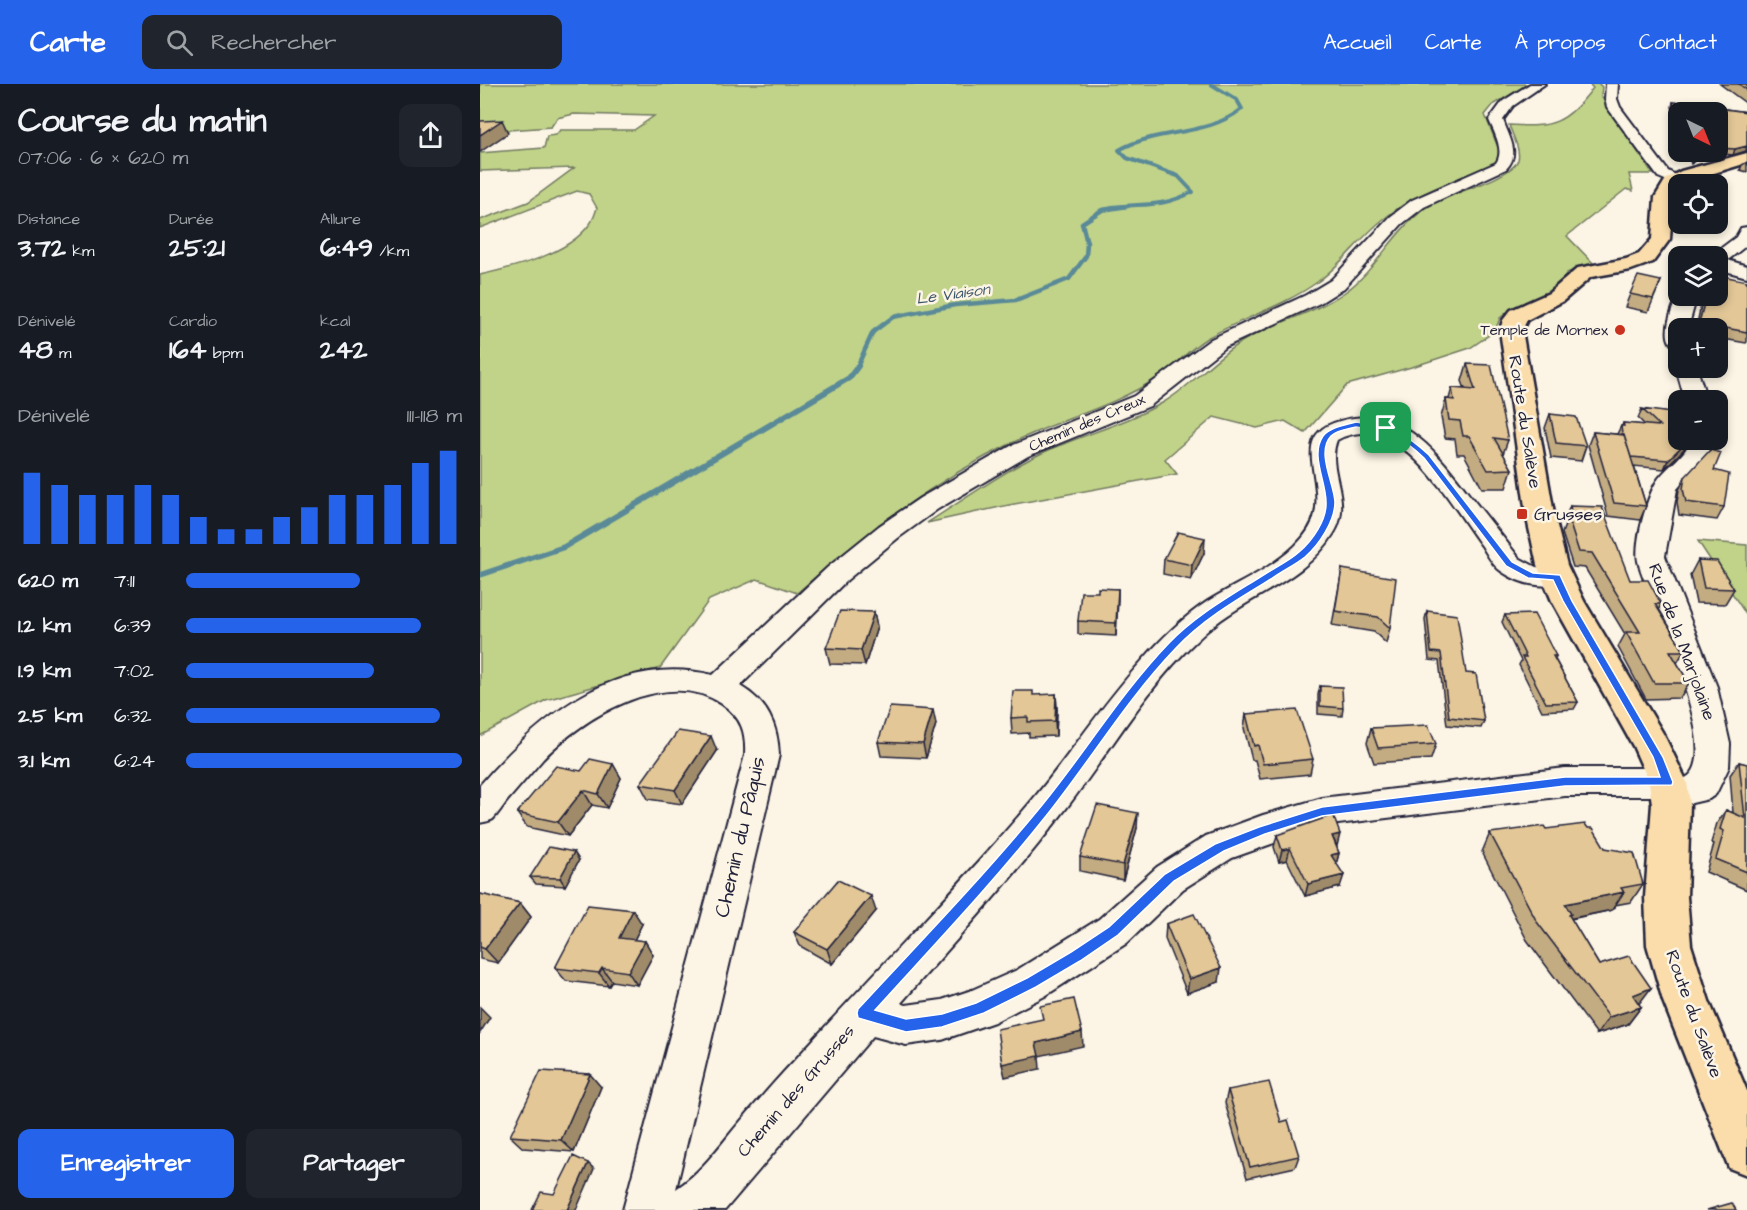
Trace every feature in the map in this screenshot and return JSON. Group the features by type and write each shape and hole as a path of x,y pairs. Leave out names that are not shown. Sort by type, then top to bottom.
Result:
{"main road":[{"path":"1696,174 1747,158"},
{"name":"Route du Salève","path":"1668,188 1664,197 1663,232 1651,254 1637,262 1585,272 1556,297 1519,315 1511,325 1512,342 1540,514 1557,577 1568,601 1658,757 1669,788 1666,920 1669,945 1686,1001 1747,1150"}],"street":[{"name":"Chemin des Creux","path":"719,688 849,566 885,534 916,512 1033,445 1141,401 1173,380 1217,344 1327,291 1354,268 1392,224 1418,203 1439,191 1501,166 1506,161 1507,150 1496,120 1498,115 1512,101 1539,84"},
{"path":"1612,84 1611,99 1614,107 1663,174 1668,176"},
{"path":"1728,252 1742,240 1747,232"},
{"path":"1728,265 1747,272"},
{"name":"Chemin des Grusses","path":"686,1210 711,1192 863,1013 982,884 1043,812 1148,673 1173,645 1192,627 1218,608 1302,555 1314,542 1326,523 1331,503 1321,450 1323,442 1335,430 1356,424 1372,425 1397,433 1411,441 1427,456 1509,564 1531,576 1557,577"},
{"name":"Rue de la Marjolaine","path":"863,1013 906,1025 942,1020 979,1008 1031,983 1113,931 1170,878 1219,847 1263,830 1322,812 1565,782 1694,790 1703,785 1715,763 1714,732 1704,696 1651,557 1664,489 1699,450"},
{"name":"Chemin du Pâquis","path":"480,809 527,754 571,717 600,701 653,684 681,681 719,688 739,699 752,712 758,723 762,755 646,1210"}],"green space":[{"path":"480,84 1528,84 1493,105 1485,115 1499,150 1499,158 1494,163 1424,193 1398,209 1367,234 1326,276 1316,283 1276,306 1207,338 1164,374 1123,397 1012,443 954,474 873,530 797,593 757,579 709,600 660,668 546,700 480,736 480,275 554,252 579,235 594,217 597,208 589,194 577,191 480,228 480,220 528,202 574,168 480,171 480,153 544,148 547,136 556,135 560,130 634,130 654,116 574,114 557,118 551,127 480,132"},
{"path":"1589,84 1599,84 1602,87 1601,95 1607,106 1653,174 1629,174 1633,191 1626,189 1567,236 1593,263 1567,273 1545,296 1509,311 1500,318 1495,331 1470,348 1347,385 1305,433 1285,421 1257,428 1214,417 1165,459 1177,474 1009,505 927,523 1035,456 1137,416 1164,402 1243,341 1333,300 1368,271 1398,234 1420,212 1442,199 1493,179 1513,167 1519,156 1509,125 1537,126 1557,121 1583,100 1593,88"},
{"path":"1698,541 1747,545 1747,616"}],"building":[{"path":"1739,84 1747,84 1747,90"},
{"path":"1728,109 1747,112 1747,146 1728,149"},
{"path":"502,120 480,135 480,121"},
{"path":"1638,276 1661,281 1653,299 1630,294"},
{"path":"1728,277 1747,281 1747,332 1728,328 1728,318 1700,318 1703,306 1728,306"},
{"path":"1467,364 1491,365 1508,440 1494,438 1512,469 1488,470 1469,436 1463,436 1460,421 1449,420 1446,399 1454,400 1452,388 1475,390"},
{"path":"1642,409 1668,413 1668,450 1678,450 1668,460 1631,457 1622,434 1623,423 1660,426"},
{"path":"1550,414 1576,417 1586,446 1556,443"},
{"path":"1593,432 1624,435 1646,506 1614,503"},
{"path":"1710,450 1721,453 1714,470 1729,474 1724,507 1686,502 1683,489 1685,477"},
{"path":"1570,506 1602,507 1630,580 1648,580 1661,604 1655,604 1684,651 1670,651 1689,683 1654,683 1626,632 1640,632 1592,553 1579,552 1568,518 1572,517"},
{"path":"1178,532 1205,538 1192,565 1164,559"},
{"path":"1698,560 1717,561 1734,589 1704,588"},
{"path":"1342,569 1396,578 1390,628 1378,617 1335,611"},
{"path":"1098,588 1118,589 1116,623 1078,621 1081,592 1098,592"},
{"path":"840,611 874,612 861,650 826,648"},
{"path":"1427,611 1457,615 1466,673 1476,674 1484,721 1449,717 1441,653 1431,652"},
{"path":"1534,614 1578,702 1546,703 1522,657 1526,657 1505,615"},
{"path":"1320,686 1342,687 1343,708 1320,706"},
{"path":"1013,691 1033,691 1033,695 1056,694 1055,721 1028,722 1028,717 1011,718"},
{"path":"890,707 933,710 923,744 878,742"},
{"path":"1297,710 1313,759 1263,764 1258,745 1254,746 1246,714"},
{"path":"1428,725 1436,744 1378,748 1371,728"},
{"path":"678,731 711,736 675,790 640,784"},
{"path":"590,759 613,764 598,794 583,790 558,822 517,813 556,766 581,771"},
{"path":"1739,762 1747,764 1747,872 1716,859 1724,831 1720,829 1726,810 1745,818"},
{"path":"1097,805 1138,813 1123,865 1080,857"},
{"path":"1333,815 1340,834 1332,836 1339,853 1331,855 1344,875 1308,884 1290,848 1282,850 1277,835"},
{"path":"1585,824 1588,828 1593,828 1605,848 1634,853 1643,884 1621,888 1624,892 1565,904 1571,914 1569,915 1599,965 1629,956 1651,988 1633,995 1641,1007 1609,1017 1537,922 1490,833 1544,826 1546,829"},
{"path":"549,847 574,852 560,878 530,877"},
{"path":"838,880 871,896 827,949 794,932"},
{"path":"480,894 520,903 485,949 480,947"},
{"path":"588,905 633,910 619,938 645,941 628,972 602,968 599,973 555,968"},
{"path":"1194,914 1221,968 1189,979 1166,924"},
{"path":"1074,999 1082,1032 1036,1043 1039,1056 1002,1064 997,1029 1043,1019 1040,1006"},
{"path":"541,1071 590,1074 561,1140 510,1136"},
{"path":"1269,1082 1281,1122 1288,1120 1299,1156 1250,1167 1228,1090"},
{"path":"573,1156 588,1163 567,1210 532,1210 541,1192 554,1194"},
{"path":"1732,1203 1736,1210 1707,1210"}],"waterway":[{"name":"Le Viaison","path":"1112,207 1162,203 1193,192 1178,176 1127,158 1119,150 1150,138 1213,124 1242,109 1237,100 1211,84"},
{"name":"Le Viaison","path":"857,367 873,332 893,317 955,305 1016,300 1069,279 1086,256 1087,243 1082,223 1102,210 1128,206"},
{"name":"Le Viaison","path":"480,575 564,547 849,378 858,366"}],"place":[{"name":"Temple de Mornex","path":"1620,330"},
{"name":"Grusses","path":"1522,514"}],"route":[{"path":"1356,424 1386,428 1411,441 1427,456 1509,564 1531,576 1557,577 1568,601 1658,757 1668,782 1565,782 1322,812 1263,830 1219,847 1170,878 1113,931 1031,983 979,1008 942,1020 906,1025 863,1013 982,884 1043,812 1148,673 1173,645 1192,627 1218,608 1302,555 1314,542 1329,516 1331,503 1321,450 1327,436 1335,430 1356,424"}]}
